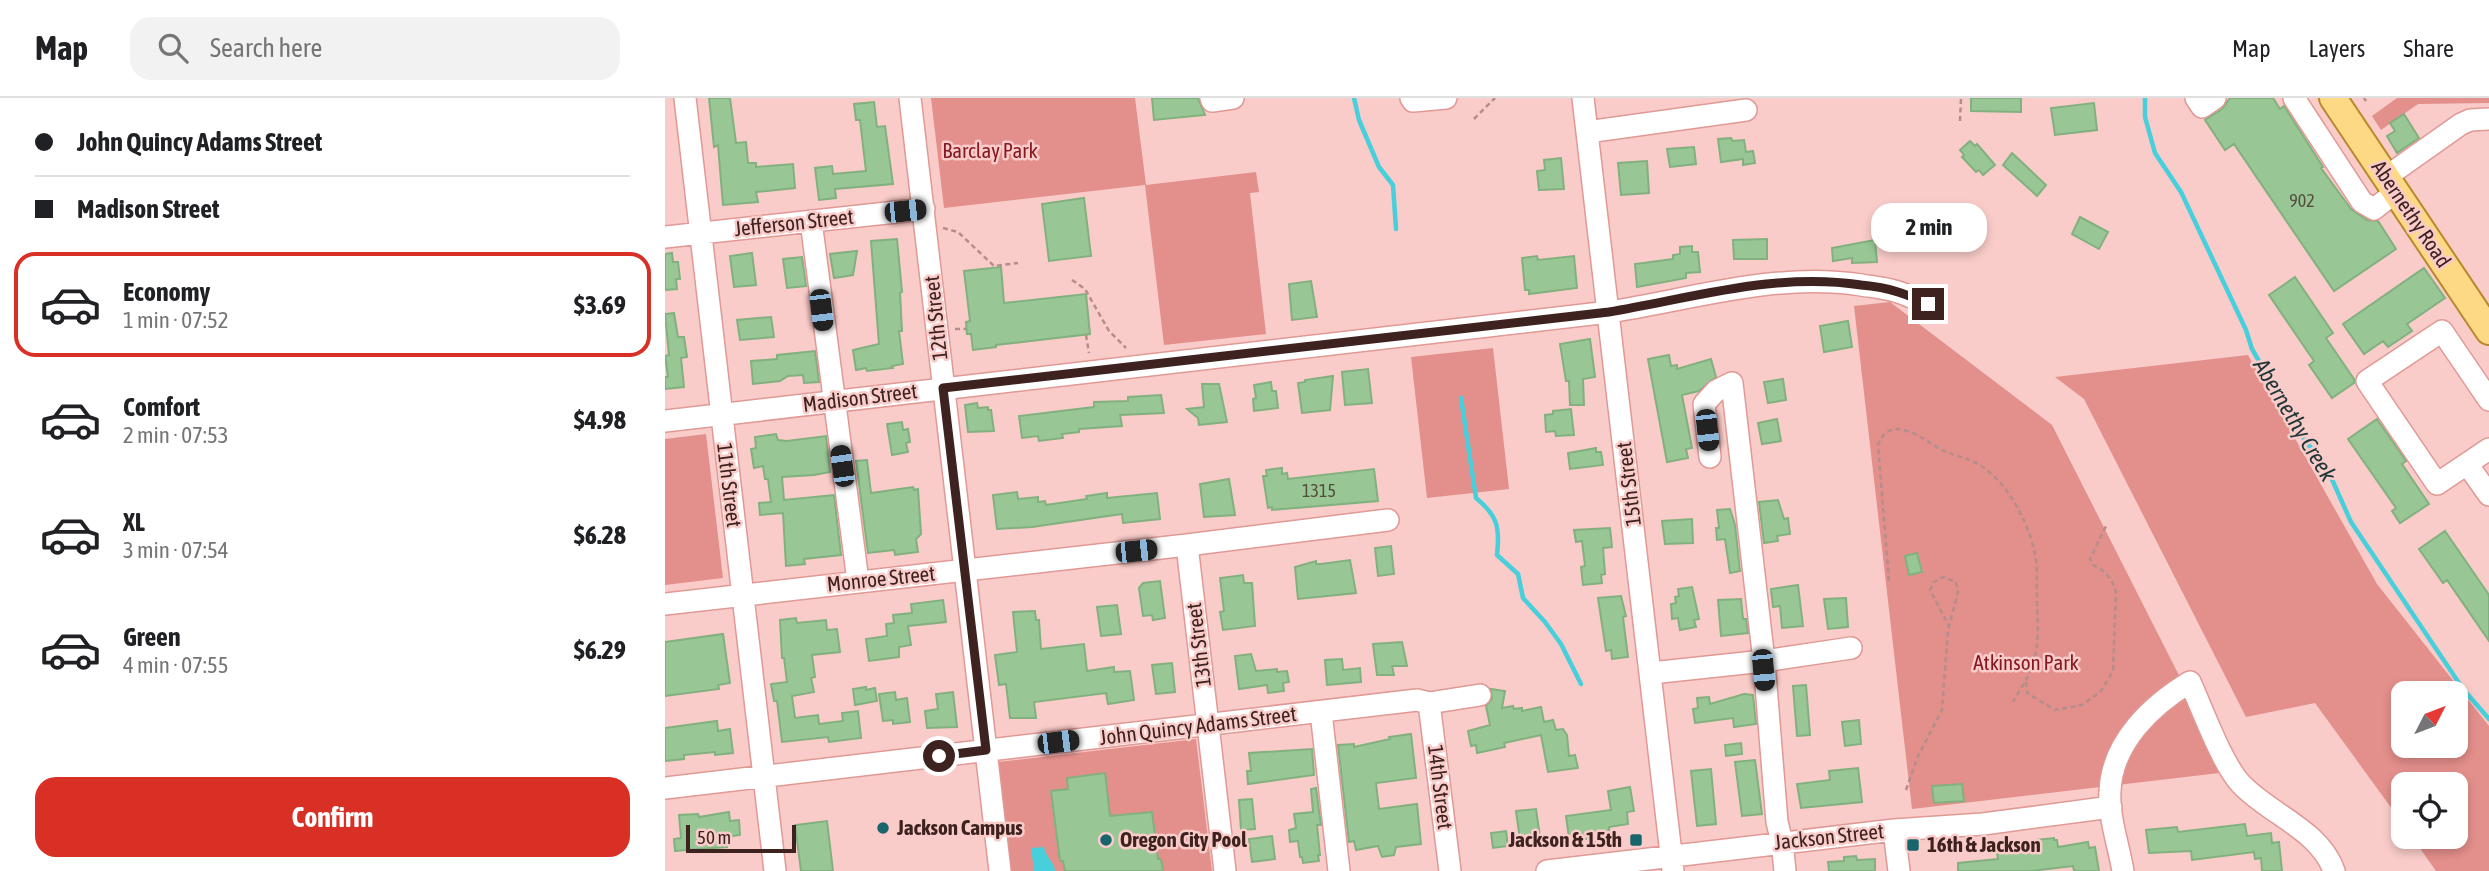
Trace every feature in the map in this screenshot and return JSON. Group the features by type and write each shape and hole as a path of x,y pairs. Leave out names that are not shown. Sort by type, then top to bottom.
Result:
{"main road":[{"name":"Abernethy Road","path":"2333,98 2489,331"}],"street":[{"name":"11th Street","path":"685,98 775,871"},
{"name":"12th Street","path":"910,98 1000,871"},
{"path":"1211,98 1212,101 1233,98"},
{"path":"1411,98 1413,101 1445,98"},
{"name":"15th Street","path":"1583,98 1673,864"},
{"path":"2196,98 2202,107 2215,98"},
{"path":"2294,98 2363,202 2374,209 2391,184 2461,124 2470,120 2489,119"},
{"path":"1587,132 1746,110"},
{"name":"Jefferson Street","path":"665,237 924,209"},
{"path":"810,221 857,581"},
{"name":"Madison Street","path":"665,421 1609,312 1714,292 1813,280 1896,291 1928,304"},
{"path":"2489,400 2442,331 2367,381 2437,484 2489,449"},
{"path":"1710,457 1704,404 1716,391 1732,383 1764,661 1777,822 1785,871"},
{"path":"2467,464 2489,495"},
{"name":"Monroe Street","path":"665,604 1388,520"},
{"name":"13th Street","path":"1187,545 1225,871"},
{"path":"1651,673 1764,661 1850,648"},
{"path":"2123,871 2111,807 2113,774 2125,746 2145,715 2190,682 2224,756 2240,783 2323,849 2334,871"},
{"name":"John Quincy Adams Street","path":"665,788 1417,700 1429,703 1480,695"},
{"name":"14th Street","path":"1429,703 1450,871"},
{"path":"1321,712 1339,871"},
{"name":"Jackson Street","path":"1547,871 1673,864 1782,842 1983,824 2111,807"},
{"path":"1895,830 1899,871"}],"path":[{"path":"1474,119 1495,98"},
{"path":"1960,121 1961,98"},
{"path":"940,228 958,232 994,266 1018,262"},
{"path":"1072,280 1086,289 1109,331 1126,348"},
{"path":"952,330 966,328"},
{"path":"1086,335 1089,353"},
{"path":"1889,581 1878,445 1881,438 1901,429 1917,433 1942,450 1963,456 1984,468 2001,485 2021,517 2035,555 2039,630 2034,662 2025,685 2027,693 2055,710 2082,705 2107,684 2115,660 2116,592 2114,584 2090,559 2107,524"},
{"path":"1906,790 1918,756 1942,710 1949,626 1958,586 1943,577 1934,582 1930,590 1949,626"},
{"path":"2013,702 2028,676"}],"green space":[{"name":"Barclay Park","path":"931,98 1135,98 1146,185 1256,172 1259,192 1250,193 1266,334 1164,345 1145,185 944,208"},
{"path":"2397,98 2489,98 2489,103 2418,104 2381,130 2372,116"},
{"name":"Atkinson Park","path":"1890,302 2052,425 2228,772 1912,809 1854,306"},
{"path":"1493,348 1509,489 1427,498 1411,357"},
{"path":"2248,355 2377,584 2454,681 2391,681 2391,758 2468,758 2468,699 2489,726 2489,871 2436,871 2420,849 2468,849 2468,772 2391,772 2391,808 2315,703 2246,717 2084,399 2055,377"},
{"path":"706,434 723,578 665,585 665,439"},
{"name":"Oregon City Pool","path":"1196,739 1212,871 1011,871 998,762"}],"water":[{"path":"1044,847 1055,871 1034,871 1031,848"}],"building":[{"path":"709,98 730,98 736,143 746,142 748,163 756,163 756,167 793,164 795,188 756,192 758,202 723,205 718,145 714,147"},
{"path":"1152,98 1198,98 1205,115 1154,120"},
{"path":"1971,98 2021,98 2021,112 1971,111"},
{"path":"2230,98 2273,98 2280,109 2284,106 2323,167 2321,168 2351,209 2367,220 2378,221 2396,249 2334,291 2234,144 2225,150 2205,120 2222,109"},
{"path":"874,102 877,127 885,126 893,184 835,189 836,198 819,200 815,168 832,166 833,174 866,171 860,120 856,120 854,104"},
{"path":"2094,103 2097,130 2055,135 2051,108"},
{"path":"2404,114 2419,138 2397,153 2387,136 2395,131 2390,123"},
{"path":"1731,138 1733,141 1744,140 1746,152 1753,151 1755,163 1743,165 1743,159 1721,162 1718,139"},
{"path":"1970,141 1975,146 1977,144 1995,165 1983,175 1979,170 1976,172 1962,157 1964,155 1960,150"},
{"path":"1694,147 1696,164 1670,167 1667,149"},
{"path":"2012,153 2046,185 2037,196 2003,165"},
{"path":"1561,158 1564,189 1539,190 1537,171 1545,170 1544,160"},
{"path":"1647,161 1649,193 1621,195 1618,163"},
{"path":"1084,198 1091,256 1049,261 1042,204"},
{"path":"2080,217 2108,232 2099,249 2072,234"},
{"path":"897,239 902,292 902,331 899,331 903,364 892,366 893,368 856,370 853,350 879,344 871,241"},
{"path":"1767,239 1767,259 1734,259 1733,240"},
{"path":"1875,240 1877,262 1852,263 1852,258 1833,261 1832,248"},
{"path":"1692,246 1692,252 1698,252 1700,272 1686,273 1686,278 1637,287 1635,264 1673,259 1673,255 1680,254 1680,247"},
{"path":"857,251 853,275 834,278 830,254"},
{"path":"672,253 673,262 678,262 680,279 676,279 677,289 665,290 665,254"},
{"path":"752,253 756,285 734,287 730,256"},
{"path":"1537,256 1538,260 1574,256 1577,288 1529,294 1529,290 1525,290 1522,258"},
{"path":"802,257 806,286 787,288 783,259"},
{"path":"1001,267 1004,303 1086,294 1090,334 973,350 971,334 967,334 966,322 970,321 964,271"},
{"path":"2424,268 2445,298 2407,324 2412,331 2388,347 2383,341 2364,354 2343,324"},
{"path":"2295,277 2333,333 2326,338 2354,379 2354,383 2332,398 2309,365 2314,361 2269,295"},
{"path":"1311,281 1317,317 1292,320 1289,284"},
{"path":"674,313 678,337 684,337 687,357 681,358 684,387 665,389 665,377 668,377 665,356 669,355 665,314"},
{"path":"771,317 774,337 740,340 737,320"},
{"path":"1848,321 1852,347 1824,352 1820,326"},
{"path":"1590,339 1595,377 1583,379 1584,405 1570,405 1569,381 1566,381 1560,344"},
{"path":"815,351 819,382 804,383 803,375 753,384 751,361"},
{"path":"1669,355 1671,366 1677,365 1677,369 1711,359 1716,377 1699,391 1682,395 1692,448 1686,449 1688,458 1667,462 1648,359"},
{"path":"1368,369 1372,403 1345,405 1342,372"},
{"path":"1333,376 1330,410 1302,413 1298,383"},
{"path":"1783,379 1786,400 1768,403 1764,382"},
{"path":"1271,382 1272,391 1276,391 1278,408 1254,411 1254,385"},
{"path":"1202,384 1219,384 1227,422 1199,425 1198,418 1187,409 1204,407"},
{"path":"1161,395 1164,413 1120,415 1122,426 1079,429 1079,432 1062,434 1063,438 1039,441 1038,436 1022,438 1019,416 1094,407 1094,402 1128,401 1128,397"},
{"path":"977,403 978,408 988,407 988,410 991,410 994,431 968,432 965,405"},
{"path":"1571,409 1574,435 1556,436 1555,431 1546,432 1545,415"},
{"path":"1777,419 1781,441 1762,444 1758,423"},
{"path":"2377,419 2406,461 2402,464 2429,504 2400,523 2392,511 2396,508 2348,439"},
{"path":"902,422 903,430 908,429 908,452 892,455 887,424"},
{"path":"776,434 778,440 787,441 826,436 830,472 782,477 784,500 834,495 841,555 804,559 805,564 786,566 783,513 760,515 759,503 771,502 768,479 765,479 763,466 754,468 751,449 756,448 755,437"},
{"path":"1596,448 1596,452 1601,452 1603,465 1570,469 1568,453"},
{"path":"867,460 871,493 913,487 914,490 918,489 921,534 916,539 918,552 895,555 894,550 868,553 856,461"},
{"path":"1282,468 1282,474 1287,473 1288,479 1374,469 1378,501 1272,510 1272,507 1268,508 1263,476 1267,476 1266,470"},
{"path":"1229,479 1235,515 1204,517 1200,484"},
{"path":"1017,492 1018,499 1038,497 1038,502 1045,501 1046,505 1107,493 1107,498 1157,493 1160,519 1123,523 1122,514 1032,527 997,529 993,495"},
{"path":"1778,500 1784,519 1788,518 1790,534 1777,536 1778,541 1764,543 1759,502"},
{"path":"1730,509 1735,525 1740,571 1730,573 1725,539 1717,540 1716,528 1719,528 1717,510"},
{"path":"1692,519 1693,543 1665,544 1662,521"},
{"path":"1610,528 1612,547 1603,548 1605,574 1601,575 1602,583 1583,585 1581,567 1585,566 1582,541 1576,542 1574,530"},
{"path":"2445,531 2489,595 2489,641 2447,580 2443,583 2419,549"},
{"path":"1391,546 1394,574 1378,576 1375,548"},
{"path":"1917,553 1922,572 1909,575 1905,556"},
{"path":"1350,560 1356,593 1298,599 1295,567 1316,561 1316,564 1321,564"},
{"path":"1243,575 1244,583 1252,583 1255,626 1223,630 1220,578"},
{"path":"1160,581 1165,618 1153,620 1152,615 1143,616 1139,588 1143,583"},
{"path":"1798,585 1803,626 1782,628 1780,606 1773,607 1771,589"},
{"path":"1692,587 1699,619 1694,620 1696,627 1680,630 1678,618 1672,619 1671,604 1676,603 1678,589"},
{"path":"1621,596 1626,616 1623,617 1628,657 1612,659 1611,650 1606,651 1598,598"},
{"path":"1846,598 1848,627 1828,629 1824,599"},
{"path":"1741,599 1748,633 1721,636 1718,600"},
{"path":"943,600 946,622 908,626 911,645 899,647 899,657 869,661 866,639 887,636 886,624 894,623 893,615 912,613 911,604"},
{"path":"1117,605 1121,634 1101,636 1097,607"},
{"path":"1035,611 1036,620 1039,620 1041,649 1084,644 1087,671 1114,667 1114,672 1130,671 1134,700 1108,704 1106,693 1034,702 1036,718 1010,718 1006,684 999,685 995,655 1017,652 1013,612"},
{"path":"796,618 797,623 826,620 827,630 837,629 840,652 812,655 815,677 811,678 814,692 792,696 795,718 818,715 819,724 843,721 842,713 858,711 861,738 829,742 828,737 782,742 777,701 774,701 771,684 787,682 782,658 780,620"},
{"path":"723,634 730,683 718,685 719,689 665,696 665,642"},
{"path":"1402,642 1407,666 1392,666 1394,675 1377,675 1373,644"},
{"path":"1251,654 1256,671 1287,671 1289,682 1283,683 1284,691 1268,693 1267,685 1239,689 1235,656"},
{"path":"1342,659 1343,670 1360,668 1361,682 1327,685 1325,660"},
{"path":"1172,663 1175,692 1156,694 1152,665"},
{"path":"1806,685 1810,735 1797,736 1793,686"},
{"path":"866,687 866,690 875,688 877,701 855,705 853,689"},
{"path":"1491,689 1505,691 1502,708 1513,706 1514,709 1522,708 1522,711 1541,707 1544,722 1553,720 1556,730 1563,729 1567,735 1569,756 1575,755 1578,768 1548,772 1541,735 1504,743 1505,747 1477,753 1476,745 1471,746 1468,731 1490,725 1486,706 1492,699"},
{"path":"895,692 896,700 907,698 910,722 893,724 893,720 883,721 879,694"},
{"path":"953,692 957,727 927,728 925,711 938,709 936,694"},
{"path":"1744,694 1753,695 1756,724 1734,727 1733,718 1695,723 1693,709 1698,708 1697,698 1709,697 1710,704"},
{"path":"1859,720 1861,744 1845,746 1842,722"},
{"path":"717,721 718,731 730,729 733,753 684,755 684,759 665,761 665,728"},
{"path":"1411,734 1416,778 1376,783 1379,809 1417,804 1421,844 1396,847 1394,855 1382,857 1378,846 1356,850 1354,841 1349,842 1338,745 1354,744 1354,747"},
{"path":"1741,743 1742,754 1726,756 1725,745"},
{"path":"1312,749 1314,775 1248,784 1247,771 1251,771 1249,753"},
{"path":"1755,760 1762,814 1742,816 1735,762"},
{"path":"1858,768 1862,802 1801,808 1797,784 1830,780 1829,771"},
{"path":"1711,769 1716,824 1697,826 1691,771"},
{"name":"Oregon City Pool","path":"1105,773 1110,816 1152,812 1158,859 1161,859 1163,871 1065,871 1063,861 1060,861 1051,791 1068,789 1067,778"},
{"path":"1962,784 1964,801 1934,803 1932,786"},
{"path":"1630,787 1634,811 1627,812 1628,824 1609,827 1610,840 1595,842 1594,838 1569,838 1566,816 1611,810 1608,791"},
{"path":"1316,788 1321,825 1317,825 1319,861 1303,863 1298,841 1290,842 1289,830 1296,828 1294,814 1313,812 1311,789"},
{"path":"1252,799 1255,829 1241,830 1239,800"},
{"path":"1536,809 1540,837 1520,840 1516,811"},
{"path":"729,812 730,821 739,820 740,835 726,837 727,847 675,851 674,839 681,838 679,815 698,814 699,817"},
{"path":"827,821 833,871 801,871 795,825"},
{"path":"2245,824 2247,836 2271,833 2272,843 2279,842 2282,871 2262,871 2261,858 2255,859 2254,852 2192,860 2191,851 2149,853 2146,830 2177,827 2178,832"},
{"path":"1506,831 1508,846 1493,848 1491,833"},
{"path":"1272,836 1275,859 1252,862 1249,839"},
{"path":"2054,838 2058,847 2088,842 2089,848 2095,847 2099,871 2074,871 2073,866 2031,871 1958,871 1958,863 1998,859 1997,853 2034,847 2036,840"},
{"path":"1856,856 1857,860 1875,859 1875,871 1829,871 1828,862 1844,861 1844,857"}],"waterway":[{"path":"1354,98 1359,120 1379,167 1393,185 1396,229"},
{"name":"Abernethy Creek","path":"2145,98 2145,117 2155,153 2181,192 2246,330 2252,349 2306,442 2326,466 2351,522 2463,689 2489,719"},
{"path":"1461,398 1476,498 1496,523 1497,555 1518,574 1523,598 1561,644 1581,684"}],"place":[{"name":"Jackson Campus","path":"883,828"},
{"name":"Oregon City Pool","path":"1106,840"},
{"name":"Jackson & 15th","path":"1636,840"},
{"name":"16th & Jackson","path":"1913,845"}],"route":[{"path":"939,756 986,750 943,388 1633,309 1714,292 1789,282 1826,280 1875,287 1896,291 1928,304"}]}
